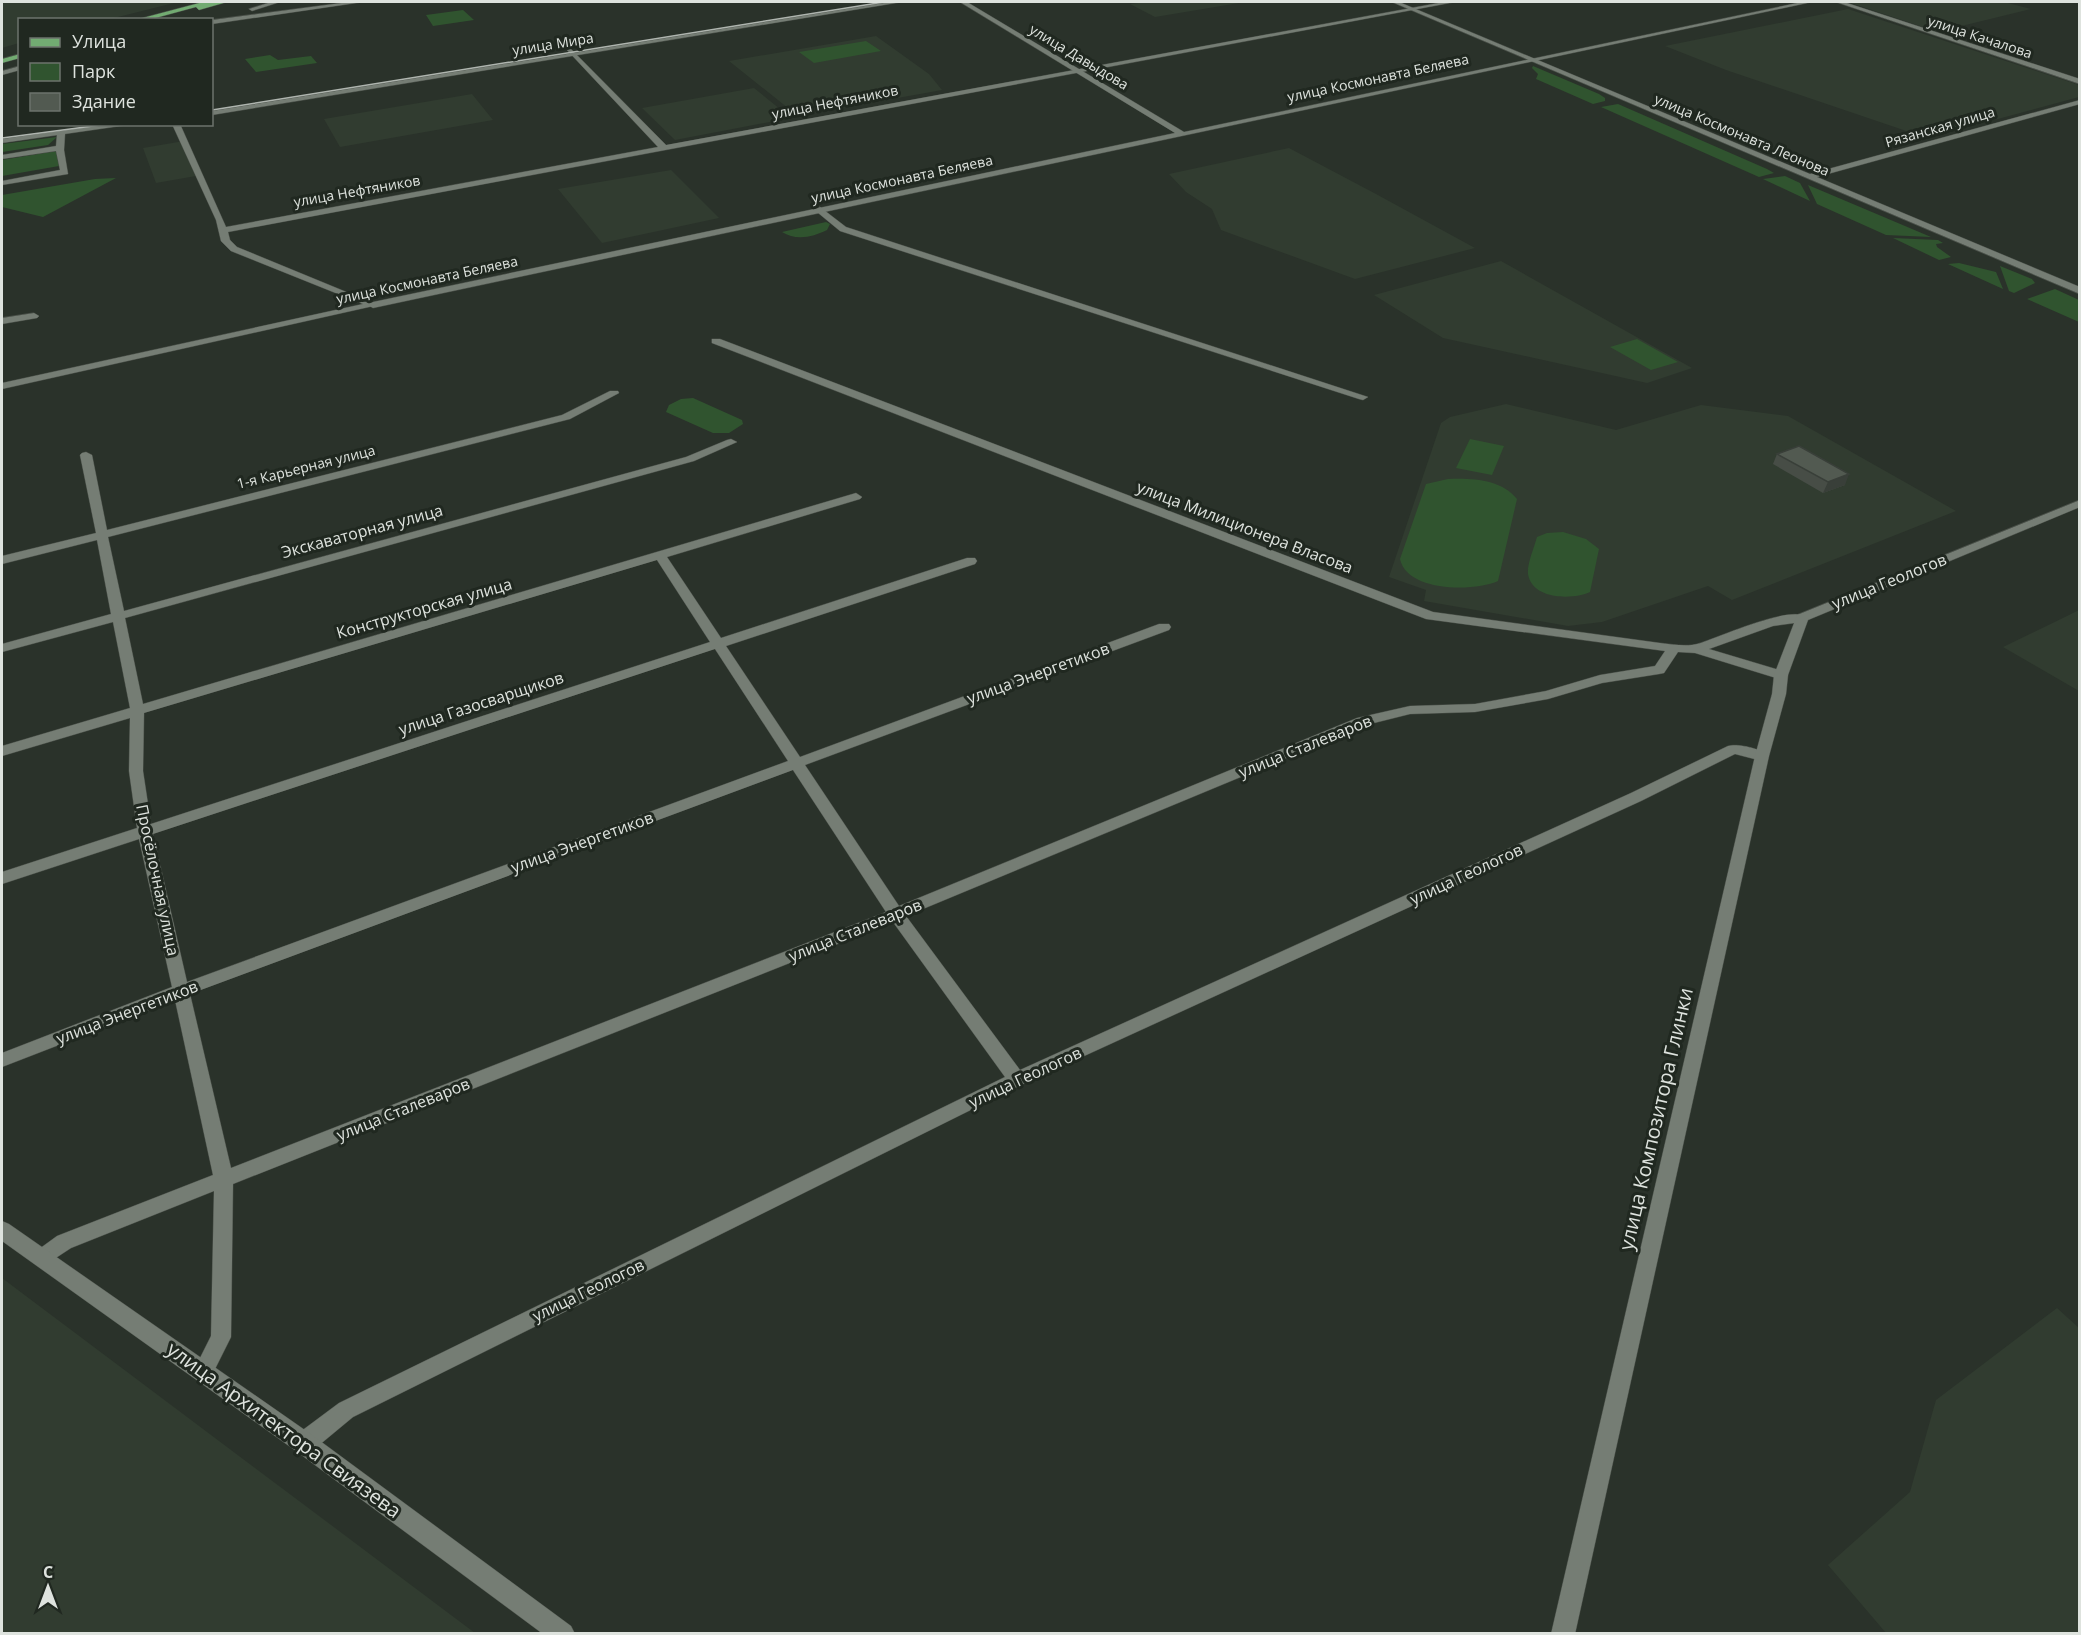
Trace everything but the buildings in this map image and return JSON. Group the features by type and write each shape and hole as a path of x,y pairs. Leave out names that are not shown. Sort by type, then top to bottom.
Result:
{"main road":[{"path":"146,18 209,2"},
{"path":"164,18 224,2"},
{"path":"2,55 18,51"},
{"path":"2,61 18,57"}],"street":[{"path":"213,22 277,2"},
{"path":"213,22 360,2"},
{"name":"улица Мира","path":"213,113 860,2"},
{"name":"улица Мира","path":"213,105 899,2"},
{"name":"улица Давыдова","path":"963,2 1182,134"},
{"name":"улица Космонавта Леонова","path":"1395,2 2079,291"},
{"name":"улица Нефтяников","path":"222,230 1452,2"},
{"name":"улица Космонавта Беляева","path":"2,387 373,305 1530,59 1809,2"},
{"name":"улица Качалова","path":"1839,2 2079,82"},
{"path":"571,51 664,148"},
{"path":"2,73 18,69"},
{"name":"Рязанская улица","path":"1808,177 2079,102"},
{"path":"2,134 59,126"},
{"path":"2,141 116,126"},
{"path":"177,126 216,211 226,241 234,249 373,305"},
{"path":"2,183 65,172 61,134"},
{"path":"2,157 61,148"},
{"path":"820,210 843,229 1363,397"},
{"path":"2,321 34,316"},
{"name":"улица Милиционера Власова","path":"716,341 1431,616 1696,649 1781,675"},
{"name":"1-я Карьерная улица","path":"2,560 566,417 614,393"},
{"name":"Экскаваторная улица","path":"2,648 690,459 730,442"},
{"name":"Просёлочная улица","path":"86,455 137,710 136,771 145,831 183,990 224,1180 221,1337 203,1372"},
{"name":"Конструкторская улица","path":"2,751 856,497"},
{"name":"улица Геологов","path":"1696,649 1771,622 1802,618 2079,503"},
{"path":"660,556 896,914 1017,1079"},
{"name":"улица Газосварщиков","path":"2,878 971,561"},
{"name":"улица Композитора Глинки","path":"1563,1634 1762,756 1779,694 1781,675 1802,618"},
{"name":"улица Энергетиков","path":"2,1060 183,990 1164,627"},
{"name":"улица Сталеваров","path":"42,1258 64,1242 896,914 1362,721 1410,710 1475,708 1538,697 1600,679 1659,670 1674,648"},
{"name":"улица Геологов","path":"304,1443 346,1410 1017,1079 1636,797 1733,749 1762,756"},
{"name":"улица Архитектора Свиязева","path":"2,1230 304,1443 563,1634"}],"shaded area":[{"path":"2,2 178,2 114,18 18,18 18,43 2,48"},
{"path":"1245,2 1155,17 1130,4"},
{"path":"1848,2 2004,2 2031,9 1941,31"},
{"path":"1848,9 2079,85 2079,97 1927,138 1726,70 1665,46"},
{"path":"876,36 929,74 942,90 798,116 729,61"},
{"path":"754,88 791,118 675,140 642,108"},
{"path":"472,94 493,120 340,147 324,119"},
{"path":"184,141 196,176 156,183 143,148"},
{"path":"1289,148 1475,248 1355,279 1221,230 1212,209 1186,192 1169,174"},
{"path":"671,170 719,218 602,243 558,189"},
{"path":"1501,261 1692,368 1647,383 1443,338 1374,295"},
{"path":"1506,404 1616,430 1701,405 1788,416 1956,511 1732,600 1708,586 1602,622 1568,626 1424,601 1426,590 1389,577 1441,423 1450,417"},
{"path":"2079,610 2079,691 2003,647 2065,617"},
{"path":"2,1278 475,1633 2,1633"},
{"path":"2057,1308 2079,1328 2079,1633 1886,1633 1828,1565 1910,1492 1936,1400"}],"green space":[{"path":"463,10 474,20 433,26 426,15"},
{"path":"866,41 881,51 814,63 799,52"},
{"path":"270,55 278,60 311,56 317,63 256,72 245,59"},
{"path":"1533,66 1599,94 1605,98 1605,101 1593,104 1536,79 1538,74 1532,68"},
{"path":"1618,104 1774,173 1759,177 1601,107"},
{"path":"57,137 48,145 2,152 2,144"},
{"path":"56,151 59,166 2,176 2,160"},
{"path":"1785,176 1800,183 1810,201 1763,179"},
{"path":"116,178 43,217 2,207 2,195 95,179"},
{"path":"1808,185 1931,237 1886,235 1817,204"},
{"path":"826,222 830,224 827,230 816,235 799,237 782,232"},
{"path":"1893,238 1938,240 1943,243 1936,244 1937,247 1951,257 1939,260"},
{"path":"1959,263 1996,272 2003,289 1948,264"},
{"path":"2000,266 2032,279 2035,283 2014,293 2009,291"},
{"path":"2055,289 2079,300 2079,322 2027,299"},
{"path":"1637,339 1678,362 1651,370 1610,347"},
{"path":"693,398 742,420 743,424 729,433 713,433 666,412 669,405 681,399"},
{"path":"1470,439 1504,446 1492,475 1456,468"},
{"path":"1448,479 1486,481 1503,487 1517,499 1498,581 1487,585 1458,588 1428,583 1415,578 1405,570 1400,559 1426,484"},
{"path":"1563,532 1586,539 1599,549 1590,592 1583,595 1564,597 1545,593 1531,583 1528,574 1537,537 1547,533"}],"tram line":[{"path":"213,110 884,2"},
{"path":"2,138 93,126"}]}
